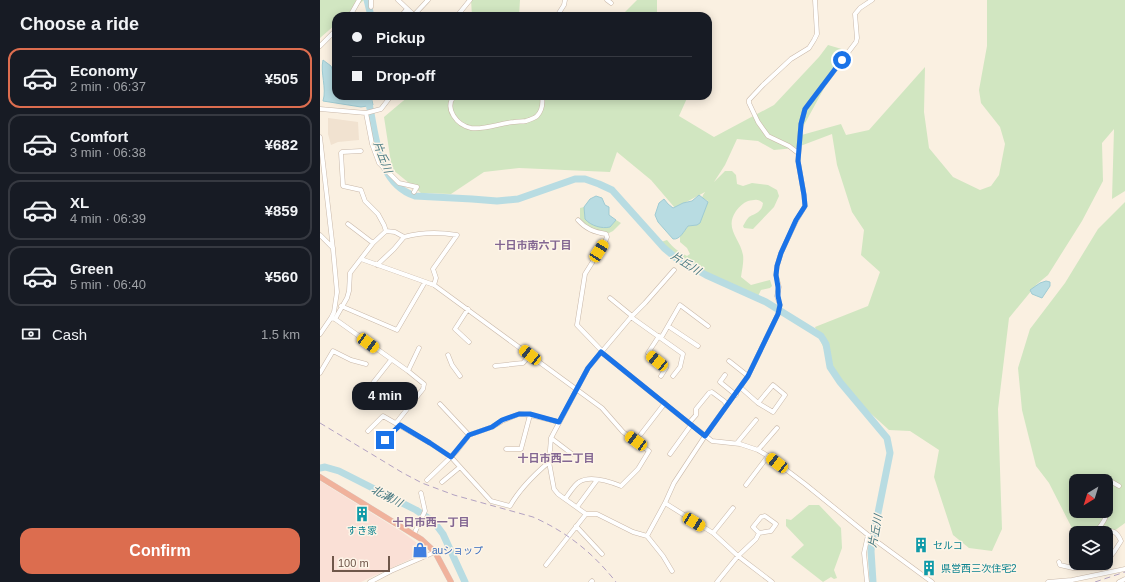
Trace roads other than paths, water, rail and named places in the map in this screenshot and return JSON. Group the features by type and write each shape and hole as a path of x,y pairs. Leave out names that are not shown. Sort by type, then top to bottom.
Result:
{"highway":[{"path":"320,477 421,539 435,552 451,582"}],"street":[{"path":"352,12 359,0"},
{"path":"371,0 371,7"},
{"path":"398,0 409,12"},
{"path":"418,12 428,0"},
{"path":"460,12 470,0"},
{"path":"560,12 565,0"},
{"path":"798,153 789,146 768,136 758,122 749,100 791,59 809,48 817,34 815,0"},
{"path":"647,536 666,503 674,483 705,436 736,395 748,376 779,309 776,275 777,266 781,253 796,220 805,206 798,153 801,139 801,124 805,109 856,42 855,14 860,8 872,0"},
{"path":"320,46 332,34"},
{"path":"320,109 366,113 381,109 388,100"},
{"path":"452,100 450,108 453,115 462,124 471,128 526,121 536,117 541,109 543,100"},
{"path":"366,113 372,144 379,163 399,183 418,187 414,192"},
{"path":"320,137 321,162 333,249 337,296 331,320 320,327"},
{"path":"361,151 342,152 343,186 361,190 365,201 378,214 386,231"},
{"path":"578,220 589,230 606,234 607,237 585,274 577,325 602,351 712,441 737,444 758,450 768,456 932,582"},
{"path":"348,224 373,243"},
{"path":"320,334 347,298 350,273 373,243 386,231 395,232 404,237"},
{"path":"377,265 404,237 418,233 447,233 457,235 433,269 436,278 434,285"},
{"path":"320,235 333,249"},
{"path":"360,259 434,285 602,408 623,432 649,451 638,469 621,486 608,481 588,479 578,482 565,499"},
{"path":"672,571 663,556 647,536 633,532 598,514 586,514 558,494 554,488 549,462 551,438 588,368 632,316 674,270"},
{"path":"341,306 397,330 425,282"},
{"path":"610,298 683,354 680,367 673,376"},
{"path":"661,376 666,368 648,353 668,326 680,305 708,326"},
{"path":"468,309 455,329 469,342"},
{"path":"331,320 408,371 424,384 423,389 385,440"},
{"path":"668,326 698,346"},
{"path":"408,371 419,348"},
{"path":"320,373 333,351 351,360 366,364"},
{"path":"448,355 452,365 460,376"},
{"path":"495,366 523,363 530,355"},
{"path":"369,388 391,360"},
{"path":"729,361 748,376"},
{"path":"725,375 720,382 736,395"},
{"path":"741,388 758,403 773,412 785,395 773,386 758,403"},
{"path":"670,454 696,415 696,409 709,393 712,392 727,405"},
{"path":"641,434 664,403"},
{"path":"440,404 469,435"},
{"path":"427,480 451,457 469,435 492,427 502,420 519,414 530,414 559,422"},
{"path":"506,449 521,449 530,414"},
{"path":"368,431 383,416 451,457 491,501 510,506 514,498 535,474 549,462"},
{"path":"737,444 756,420"},
{"path":"758,450 777,428"},
{"path":"551,438 572,454"},
{"path":"746,485 768,456"},
{"path":"442,482 460,467"},
{"path":"577,507 597,480"},
{"path":"1113,483 1119,486"},
{"path":"414,534 425,511 421,493"},
{"path":"666,503 713,533 738,556 772,582"},
{"path":"713,533 733,508"},
{"path":"546,565 586,514"},
{"path":"765,516 776,524 771,531 759,533 753,527 761,517 765,516"},
{"path":"576,526 602,554"},
{"path":"1113,531 1118,534 1121,541 1113,553"},
{"path":"717,582 738,556 756,540 759,533"},
{"path":"867,582 864,553 869,535"},
{"path":"370,582 435,552"},
{"path":"1059,562 1060,565 1069,567"},
{"path":"1048,582 1072,580 1125,569"},
{"path":"923,582 926,578"},
{"path":"1119,582 1125,579"}],"water":[{"path":"323,60 331,66 332,69 332,100 372,100 373,105 361,107 323,101 324,91"},
{"path":"699,195 708,202 700,223 697,225 688,226 680,237 673,239 658,222 655,215 659,203 664,199 673,208 683,203 692,201"},
{"path":"596,196 602,198 605,205 609,207 609,215 616,220 610,227 604,228 597,226 585,219 584,207 590,199"},
{"path":"1046,281 1050,282 1050,286 1042,298 1032,294 1030,290"}],"waterway":[{"name":"片丘川","path":"367,0 370,12"},
{"name":"片丘川","path":"368,100 379,154 384,167 392,179 402,189 415,196 497,201 518,199 575,179 585,179 612,190 664,248 676,258 706,275 766,302 821,336 826,344 830,367 840,382 887,438 890,453 871,551 873,582"},
{"name":"北溝川","path":"320,468 325,467 339,471 416,510 434,522 443,534 465,582"}],"railway":[{"path":"320,423 422,483 454,495 533,517 557,529 579,544 607,571 616,582"},
{"path":"1095,582 1125,572"}],"place":[{"name":"すき家","path":"362,514"},
{"name":"セルコ","path":"921,545"},
{"name":"auショップ","path":"420,550"},
{"name":"県営西三次住宅2","path":"929,568"}],"district":[{"name":"十日市南六丁目","path":"533,245"},
{"name":"十日市西二丁目","path":"556,458"},
{"name":"十日市西一丁目","path":"431,522"}]}
